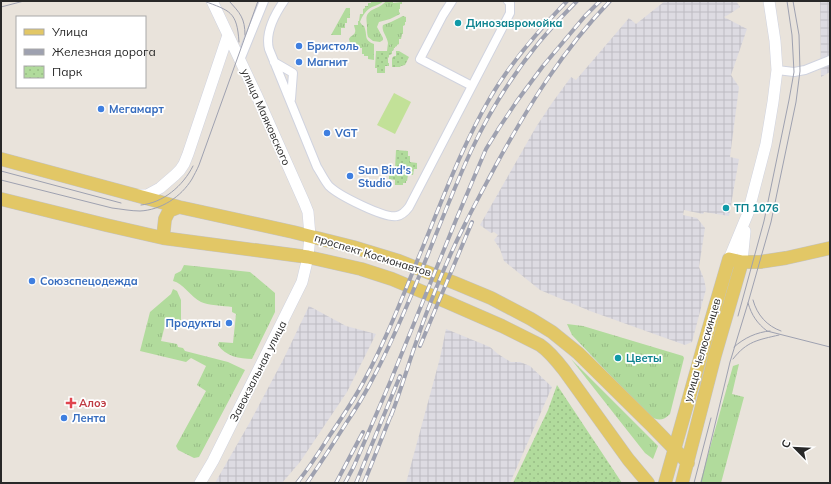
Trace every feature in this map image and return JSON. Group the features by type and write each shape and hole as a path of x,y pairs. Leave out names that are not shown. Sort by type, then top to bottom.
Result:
{"main road":[{"name":"улица Маяковского","path":"212,1 308,212 310,236 308,257"},
{"name":"улица Челюскинцев","path":"682,483 715,355 735,260 766,144 777,70 776,41 769,1"},
{"path":"137,195 147,195 160,188 175,175 184,164 228,35"},
{"name":"проспект Космонавтов","path":"1,158 179,207 353,247 399,261 491,298 552,332 578,353 688,463"},
{"name":"проспект Космонавтов","path":"1,199 163,238 308,257 361,269 392,279 502,326 540,345 551,354 628,460 648,483"},
{"path":"163,238 164,219 169,212 179,207"},
{"path":"735,260 760,262 830,248"},
{"name":"Завокзальная улица","path":"200,483 213,461 302,282 308,257"},
{"name":"улица Челюскинцев","path":"665,483 701,355 735,260"}],"street":[{"path":"240,60 264,1"},
{"path":"284,1 273,21 267,43 268,49 317,167 329,186 337,193 391,217 404,213 409,207 510,13 510,3 508,1"},
{"path":"452,1 420,59 472,86"},
{"path":"777,70 794,72 805,70 830,60"},
{"path":"274,62 293,73 291,102"}],"shaded area":[{"path":"665,1 736,1 740,7 724,17 747,29 731,75 739,87 730,157 739,159 729,216 704,212 703,214 684,210 683,215 697,218 705,228 699,267 706,289 692,342 685,345 590,311 540,290 504,261 500,249 494,240 498,235 494,232 491,233 480,225 536,127 571,77 576,80 629,18 636,24"},
{"path":"820,1 830,1 830,72 821,77"},
{"path":"309,306 346,326 376,334 347,392 300,462 282,483 215,483 284,358"},
{"path":"446,329 490,347 511,362 520,362 530,366 552,387 510,483 406,483 440,358"}],"green space":[{"path":"373,1 384,1 368,10 363,15 360,22 364,26 368,41 374,44 374,60 368,59 368,56 364,56 364,54 362,54 362,48 352,48 349,39 355,33 354,25 358,25 360,14 363,14 363,9 365,6 368,6 368,3"},
{"path":"386,1 393,1 393,3 402,2 399,9 400,14 379,22 377,27 383,40 380,42 373,41 368,37 367,16 369,12"},
{"path":"346,8 350,8 350,18 347,18 345,28 341,28 341,35 331,35"},
{"path":"403,16 406,17 406,22 403,26 403,34 401,39 399,39 399,44 395,48 391,48 391,45 388,43 383,31 383,25"},
{"path":"388,43 390,43 391,48 394,48 392,54 389,55 388,58 389,66 385,66 385,73 377,73 377,68 375,68 376,51 387,51"},
{"path":"396,51 399,51 409,57 405,65 400,67 392,67 392,58 396,56"},
{"path":"394,93 411,102 395,134 377,125"},
{"path":"396,150 408,151 410,162 417,163 417,169 414,169 413,175 408,175 406,183 403,183 403,185 395,185 395,180 389,179 389,172 394,172 395,169"},
{"path":"184,265 250,272 275,293 275,312 252,359 233,356 225,352 218,345 219,342 233,343 236,314 232,312 232,307 211,305 201,302 180,284 173,281 175,274 181,271"},
{"path":"173,289 177,291 181,300 181,327 165,325 161,341 177,344 178,347 183,348 185,351 228,362 245,370 199,457 194,458 178,450 176,446 206,391 197,385 206,366 191,358 186,362 140,351 150,312 171,294"},
{"path":"567,324 583,326 683,356 684,358 670,414 660,420 649,416 572,335"},
{"path":"571,359 658,446 653,459 645,453"},
{"path":"739,364 732,394 744,397 721,483 700,483 733,366"},
{"path":"557,385 622,483 513,483 548,410"}],"tram line":[{"path":"1,7 24,1"},
{"path":"204,1 226,10 234,18 239,42"},
{"path":"229,1 243,20 245,35"},
{"path":"1,180 112,208 126,210 148,210 163,205 176,197 187,186 198,167 258,1"},
{"path":"738,316 764,221 794,72 792,35 787,1"},
{"path":"701,483 730,362 771,222 796,102 800,71 799,35 793,1"},
{"path":"141,205 157,201 172,192 184,180 193,166"},
{"path":"1,171 121,203"},
{"path":"753,300 763,319 771,326 781,331"},
{"path":"748,303 755,319 767,331 830,347"},
{"path":"734,347 751,336 770,331"},
{"path":"733,359 743,348 753,342 779,335"},
{"path":"694,483 711,418"}],"railway":[{"path":"297,483 361,387 381,348 445,191 462,153 490,98 526,47 567,1"},
{"path":"307,483 356,408 382,361 394,336 462,171 492,110 504,90 531,53 561,17 577,1"},
{"path":"345,483 354,466 391,380 486,149 517,101 543,66 585,16 600,1"},
{"path":"391,416 438,284 455,244 496,165 547,79 577,39 610,1"},
{"path":"420,346 472,222"},
{"path":"356,483 400,376"},
{"path":"364,483 393,410"},
{"path":"336,483 363,432"}],"place":[{"name":"Динозавромойка","path":"458,23"},
{"name":"Бристоль","path":"299,46"},
{"name":"Магнит","path":"299,62"},
{"name":"Мегамарт","path":"101,109"},
{"name":"VGT","path":"327,133"},
{"name":"Sun Bird's Studio","path":"350,176"},
{"name":"ТП 1076","path":"726,208"},
{"name":"Союзспецодежда","path":"32,281"},
{"name":"Продукты","path":"229,323"},
{"name":"Цветы","path":"618,358"},
{"name":"Алоэ","path":"71,403"},
{"name":"Лента","path":"64,418"}]}
